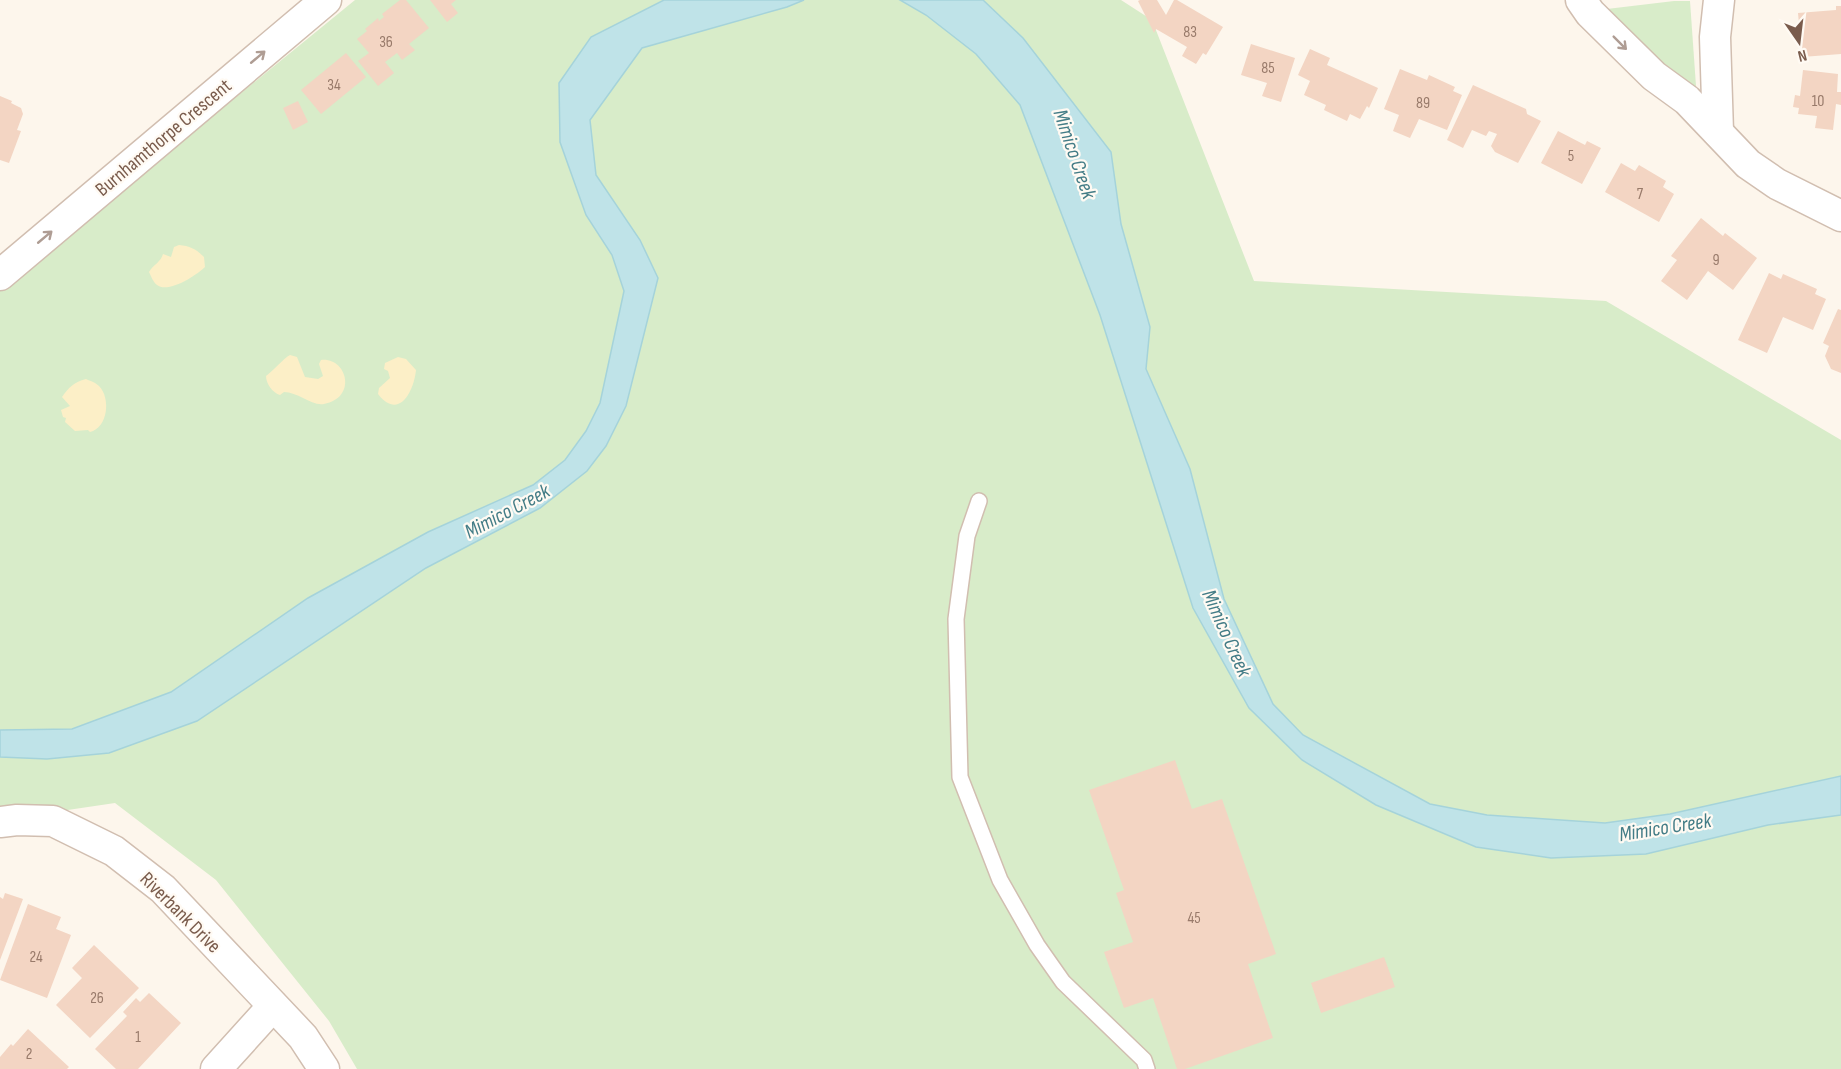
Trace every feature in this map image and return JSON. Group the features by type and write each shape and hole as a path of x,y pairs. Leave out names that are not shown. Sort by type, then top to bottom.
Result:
{"street":[{"name":"Burnhamthorpe Crescent","path":"0,275 326,0"},
{"path":"1581,0 1590,13 1654,76 1687,100 1748,164 1777,184 1841,216"},
{"path":"1718,132 1715,37 1719,0"},
{"name":"Riverbank Drive","path":"0,822 53,821 114,851 163,889 303,1037 324,1069"},
{"path":"216,1069 273,1006"}],"lane":[{"path":"979,501 967,536 956,619 960,777 1000,880 1037,945 1063,982 1144,1060 1147,1069"}],"green space":[{"path":"355,0 1121,0 1152,20 1254,281 1606,301 1841,440 1841,1069 357,1069 329,1021 216,880 115,803 0,820 0,290"},
{"path":"1690,1 1696,86 1677,94 1590,11"}],"sand":[{"path":"179,245 193,248 201,254 204,257 205,267 189,279 175,285 162,287 157,285 149,272 163,254 171,257 174,247"},
{"path":"290,355 297,357 305,377 318,379 323,376 319,364 321,360 337,365 345,379 342,394 335,400 319,404 294,394 284,392 280,395 275,392 266,376"},
{"path":"398,357 406,359 416,370 409,394 399,404 393,405 378,394 379,388 390,378 388,371 384,369 385,363"},
{"path":"86,379 103,391 106,412 101,425 96,429 90,432 88,430 75,431 63,417 61,410 70,406 62,397 75,383"}],"water":[{"name":"Mimico Creek","path":"664,0 804,0 787,7 642,48 590,120 596,175 640,240 658,278 626,406 606,446 587,471 540,508 426,568 197,721 109,753 47,759 0,757 0,730 72,729 171,692 308,598 428,532 533,485 565,460 586,431 600,403 624,291 612,255 586,215 560,142 559,83 591,37"},
{"name":"Mimico Creek","path":"900,0 983,0 1023,38 1111,152 1121,224 1150,327 1146,369 1190,469 1224,599 1273,704 1303,735 1430,804 1487,815 1605,823 1670,814 1841,776 1841,815 1768,825 1646,854 1551,858 1476,847 1376,805 1302,760 1249,708 1193,608 1100,315 1020,105 976,54 926,15"}],"building":[{"path":"400,0 406,0 429,28 409,44 415,50 402,60 397,53 385,62 394,73 378,86 358,61 369,53 357,39 367,31 365,29 378,18 379,21 384,17 382,14"},
{"path":"430,0 456,0 451,4 458,13 447,22"},
{"path":"1157,0 1166,15 1174,0 1177,0 1223,27 1206,55 1203,53 1196,64 1182,56 1187,47 1156,29 1154,33 1138,1"},
{"path":"1836,6 1841,6 1841,54 1802,57 1798,13 1836,10"},
{"path":"1251,44 1295,58 1281,102 1262,96 1267,83 1241,75"},
{"path":"1310,49 1330,58 1327,65 1378,88 1369,108 1367,106 1360,119 1350,114 1347,121 1324,110 1326,105 1304,95 1310,81 1298,75"},
{"path":"346,53 366,77 321,114 301,90"},
{"path":"1400,69 1427,80 1429,75 1455,87 1453,91 1462,95 1447,130 1419,119 1410,138 1393,131 1399,115 1384,109"},
{"path":"1803,70 1838,74 1837,92 1841,92 1841,105 1836,104 1833,130 1815,128 1817,116 1798,114 1799,108 1793,107 1795,95 1800,96"},
{"path":"1473,85 1526,109 1527,114 1541,121 1518,163 1495,152 1491,146 1497,134 1489,131 1486,136 1472,130 1463,148 1447,140"},
{"path":"0,96 21,108 23,114 17,130 21,131 9,163 0,160"},
{"path":"298,101 308,122 293,130 283,108"},
{"path":"1558,131 1585,145 1587,141 1601,148 1582,184 1541,163"},
{"path":"1621,163 1635,171 1639,165 1666,181 1663,187 1674,194 1659,222 1605,192"},
{"path":"1701,218 1723,236 1725,233 1757,258 1733,290 1708,271 1687,300 1661,281 1677,260 1671,256"},
{"path":"1769,273 1781,279 1783,274 1817,289 1815,294 1826,299 1813,330 1783,317 1767,353 1738,340"},
{"path":"1838,309 1841,310 1841,373 1831,369 1825,356 1829,346 1823,343"},
{"path":"1175,760 1192,809 1222,799 1276,954 1248,964 1273,1038 1185,1069 1177,1069 1153,998 1124,1008 1104,952 1133,942 1116,893 1124,890 1089,790"},
{"path":"5,893 23,899 0,960 0,897 3,899"},
{"path":"28,904 61,917 56,929 71,935 47,998 0,980"},
{"path":"94,945 139,988 90,1038 56,1005 82,978 72,968"},
{"path":"1384,957 1395,987 1321,1013 1311,983"},
{"path":"149,993 181,1023 138,1069 116,1069 95,1049 127,1016 123,1012 136,998 140,1002"},
{"path":"28,1029 69,1067 67,1069 0,1069 0,1057"}]}
